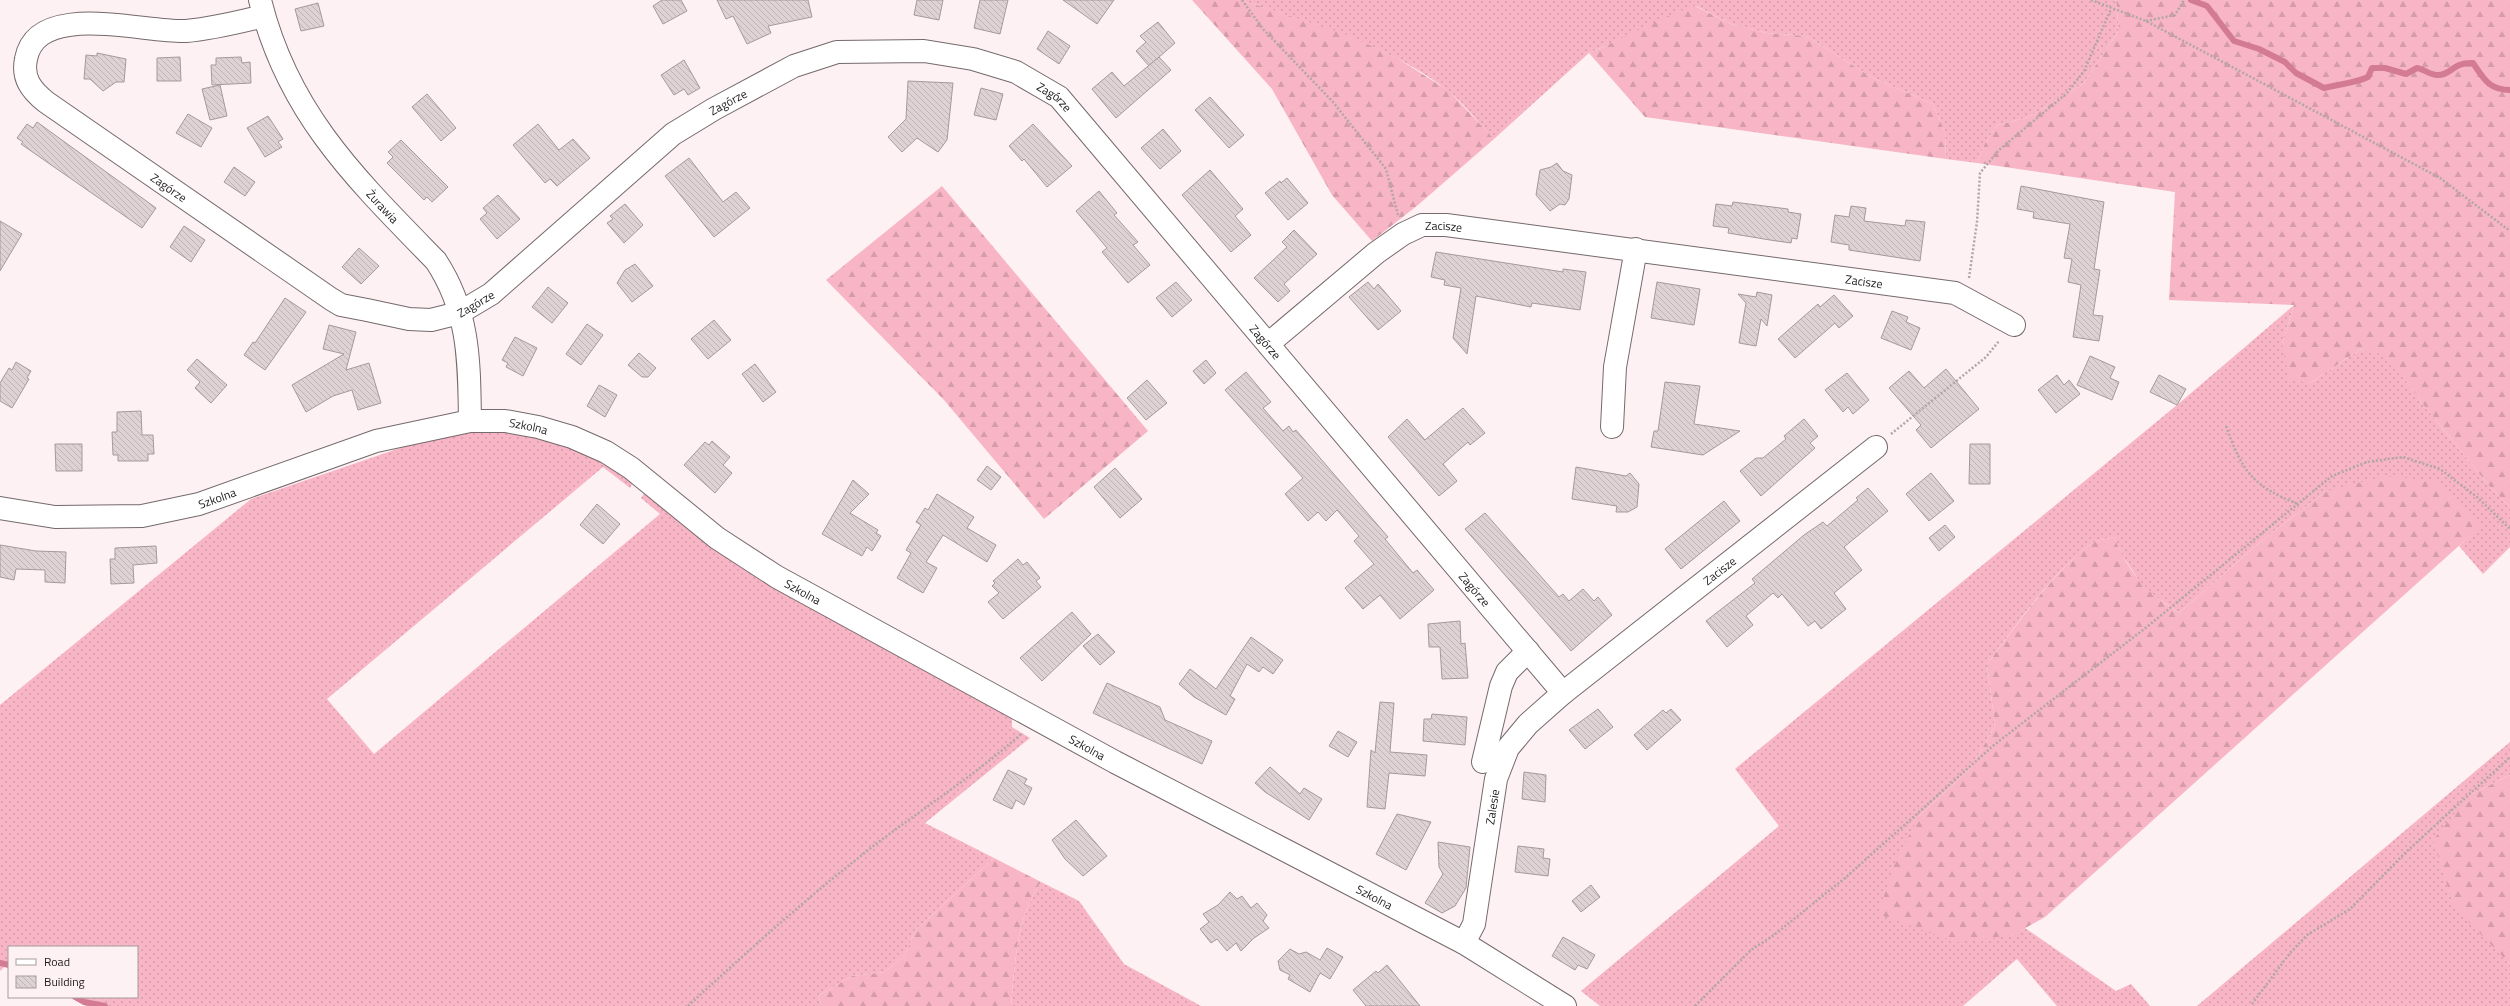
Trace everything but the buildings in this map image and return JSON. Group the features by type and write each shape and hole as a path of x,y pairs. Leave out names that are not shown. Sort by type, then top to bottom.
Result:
{"street":[{"name":"Żurawia","path":"262,8 283,69 313,122 350,171 436,261 452,290 466,333 468,348 470,421"},
{"name":"Zagórze","path":"262,8 237,23 186,31 77,20 59,23 44,31 34,41 26,53 24,68 27,81 35,93 46,102 341,305 409,319 431,320 459,313 491,294 673,134 714,109 794,66 837,52 924,51 973,59 1016,72 1059,97 1563,693"},
{"name":"Zacisze","path":"1268,344 1376,254 1403,234 1422,225 1446,224 1955,293 2014,325"},
{"path":"1612,427 1615,367 1636,249"},
{"name":"Szkolna","path":"0,508 55,517 142,516 200,504 376,441 470,421 505,421 538,427 572,436 606,452 632,468 746,558 1031,717 1464,943 1566,1006"},
{"name":"Zacisze","path":"1563,693 1876,447"},
{"path":"1483,762 1501,686 1507,672 1528,652"},
{"name":"Zalesie","path":"1464,943 1474,924 1496,779 1508,748 1528,724 1563,693"}],"path":[{"path":"1242,0 1277,45 1333,102 1386,169 1403,234"},
{"path":"2091,0 2111,9 2146,21 2440,178 2510,231"},
{"path":"2146,21 2175,15 2184,0"},
{"path":"1955,293 1970,278 1980,173 1999,150 2067,92 2084,71 2111,9"},
{"path":"1876,447 1986,357 2014,325"},
{"path":"2226,426 2238,458 2256,481 2281,497 2298,504"},
{"path":"1695,1006 1751,950 1774,935 1845,878 1994,745 2148,626 2332,476 2367,462 2403,457 2440,469 2477,497 2510,529"},
{"path":"688,1006 758,942 875,845 985,766 1022,733 1031,717"},
{"path":"2252,1004 2290,953 2307,936 2350,909 2405,853 2510,756"}],"green space":[{"path":"1192,0 1241,0 1348,35 1397,58 1449,91 1494,139 1418,205 1372,241 1332,195 1272,89"},
{"path":"1241,0 2114,0 2116,1 2119,30 2084,83 2029,117 1997,125 1985,143 1977,163 1946,159 1945,132 1933,104 1873,78 1806,36 1767,33 1731,24 1696,6 1589,53 1494,139 1454,96 1425,74 1400,60 1322,27"},
{"path":"2114,0 2510,0 2510,507 2490,487 2422,403 2387,356 2361,349 2310,383 2289,379 2282,344 2294,305 2169,300 2175,192 1977,163 1985,143 1997,125 2029,117 2084,83 2119,30 2116,1"},
{"path":"1695,6 1731,24 1767,33 1806,36 1873,78 1933,104 1945,132 1946,159 1645,117 1589,53 1668,16"},
{"path":"942,186 1148,431 1044,519 944,400 826,280"},
{"path":"2294,305 2282,344 2310,383 2361,349 2387,355 2422,403 2490,487 2510,507 2510,547 2483,574 2459,546 2480,526 2327,491 2265,538 2179,613 2144,588 2122,555 2114,537 2093,543 2062,569 2035,600 1987,664 1995,726 1970,769 1919,816 2011,936 2025,928 2116,991 2131,984 2150,1006 2057,1006 2017,959 1963,1006 1600,1006 1581,991 1779,826 1735,769 2177,405"},
{"path":"485,430 507,432 546,439 581,451 634,480 630,488 603,467 327,699 374,754 660,514 641,498 646,491 698,536 736,564 777,589 1012,718 1012,727 1030,738 925,823 994,858 915,931 905,955 885,972 852,976 818,996 822,1006 87,1006 71,998 138,998 138,946 8,946 8,968 5,966 0,971 0,705 251,499 403,447 454,433"},
{"path":"2384,476 2436,481 2481,526 2045,917 2011,936 1956,942 1878,914 1894,865 1919,816 1970,769 1995,726 1987,664 2049,584 2077,555 2093,543 2114,537 2126,562 2140,581 2157,597 2179,613 2265,538 2327,491"},
{"path":"2510,742 2510,775 2470,795 2507,961 2510,964 2510,1006 2197,1006"},
{"path":"2510,775 2510,964 2454,907 2433,840 2470,795"},
{"path":"994,858 1041,882 1026,911 1018,942 1011,1006 822,1006 818,996 852,976 885,972 905,955 915,931"},
{"path":"1041,882 1079,901 1124,964 1201,1006 1011,1006 1018,942 1026,911"}],"waterway":[{"path":"2191,0 2207,6 2234,41 2259,49 2285,62 2296,73 2324,88 2353,82 2368,77 2372,68 2385,68 2406,74 2417,68 2438,75 2446,73 2461,64 2473,63 2484,79 2492,86 2510,90"},
{"path":"0,963 8,965"},
{"path":"77,998 84,1002 105,1006"}]}
